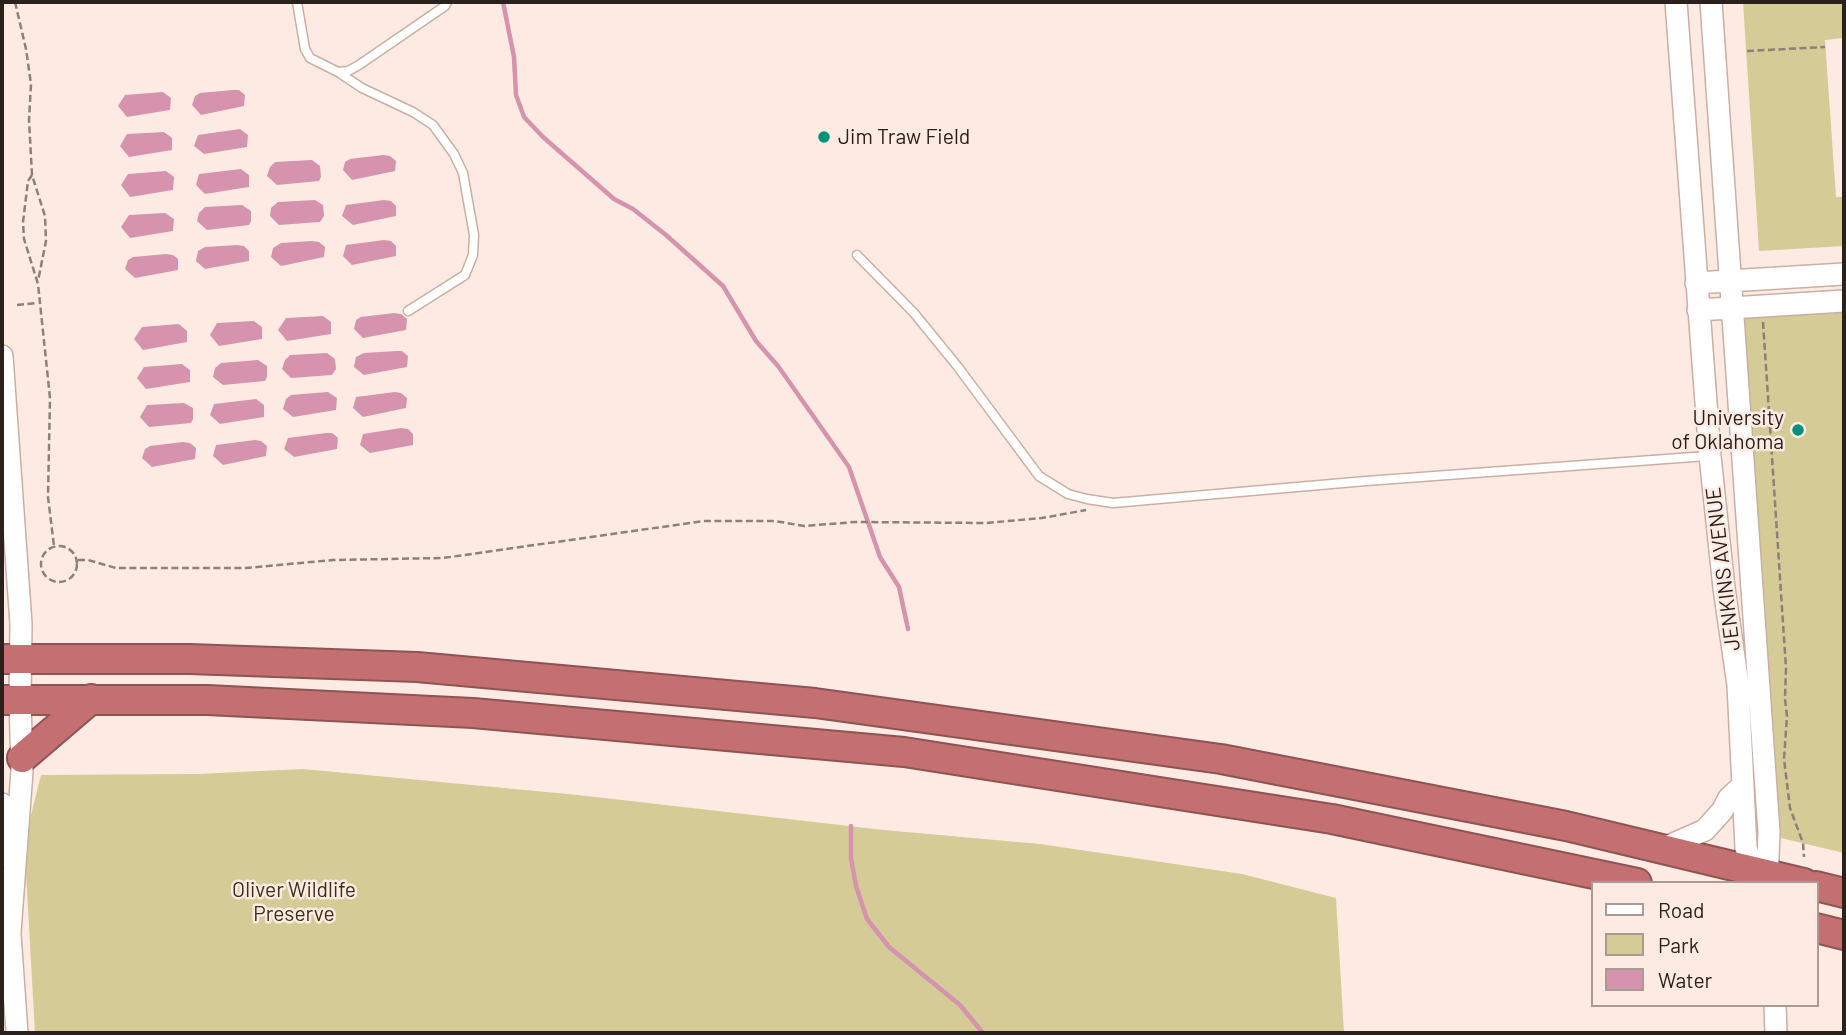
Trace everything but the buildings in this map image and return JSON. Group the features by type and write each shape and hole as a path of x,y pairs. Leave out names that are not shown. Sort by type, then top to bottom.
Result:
{"highway":[{"path":"11,659 189,659 417,667 815,703 1221,759 1566,826 1664,848 1761,877 1804,870"},
{"path":"11,699 265,702 473,713 904,752 1332,819 1627,881"},
{"path":"22,758 91,699"},
{"path":"1818,886 1844,893"}],"main road":[{"name":"JENKINS AVENUE","path":"1676,2 1710,456 1724,588 1738,685 1746,848 1761,877"},
{"name":"JENKINS AVENUE","path":"1711,2 1769,832 1761,877"},
{"path":"1696,283 1844,274"},
{"path":"1698,310 1844,301"},
{"path":"2,356 21,624 11,659 11,699 22,758 10,932"},
{"path":"1664,848 1705,830 1722,811 1729,798 1743,785"},
{"path":"2,804 17,1033"},
{"path":"1775,1007 1776,1033"}],"lane":[{"path":"297,2 305,49 310,58 433,125 454,154 463,173 474,235 473,255 465,275 408,311"},
{"path":"338,72 348,71 359,65 447,2"},
{"path":"857,255 914,313 1039,476 1068,494 1113,503 1354,481 1710,456"}],"path":[{"path":"15,2 31,85 29,120 32,174 44,216 46,241 38,284 50,398 48,497 54,546"},
{"path":"1747,51 1825,47"},
{"path":"32,174 28,181 23,222 24,239 38,284"},
{"path":"17,305 39,303"},
{"path":"1762,306 1786,668 1784,759 1790,808 1803,843 1804,870"},
{"path":"78,560 116,568 151,570 246,568 333,560 443,558 704,522 775,521 804,526 855,522 986,523 1042,518 1095,509 1113,503"},
{"path":"60,545 71,550 78,560 76,572 67,580 55,582 44,575 40,564 44,553 60,545"}],"green space":[{"path":"1743,2 1844,2 1844,38 1825,40 1836,197 1844,197 1844,246 1759,251"},
{"path":"1844,311 1844,853 1781,838 1742,315"},
{"name":"Oliver Wildlife Preserve","path":"303,769 1040,844 1242,874 1336,898 1344,1033 35,1033 25,856 27,831 41,775 197,774"}],"water":[{"path":"239,90 245,95 244,106 201,115 192,105 195,96 200,93"},
{"path":"163,92 171,98 170,110 127,117 118,106 125,95"},
{"path":"240,129 248,135 247,147 204,154 194,146 198,135"},
{"path":"164,132 172,138 172,150 129,157 120,146 127,134"},
{"path":"383,155 396,161 395,171 352,180 343,170 345,162 350,159"},
{"path":"312,160 320,166 319,181 277,185 267,176 275,162"},
{"path":"241,169 249,175 249,187 205,194 196,185 199,174"},
{"path":"166,171 174,177 173,190 130,197 121,185 128,174"},
{"path":"315,200 323,205 324,216 320,222 279,225 270,216 271,208 278,202"},
{"path":"391,201 396,206 396,216 353,225 342,216 346,205"},
{"path":"242,205 251,211 249,225 207,230 197,221 199,213 205,207"},
{"path":"165,213 174,219 173,231 130,238 121,227 129,215"},
{"path":"312,241 325,247 324,257 281,266 271,257 273,248 281,243"},
{"path":"391,241 396,246 396,256 352,265 343,256 346,245"},
{"path":"244,246 249,251 249,261 205,269 196,261 198,251 205,247"},
{"path":"166,254 178,259 178,270 135,278 125,269 128,260 133,257"},
{"path":"394,313 407,319 406,330 363,338 354,329 356,320 361,317"},
{"path":"323,316 331,322 331,334 287,341 278,330 286,318"},
{"path":"254,321 262,327 262,339 219,346 210,335 217,323"},
{"path":"179,324 187,331 187,342 143,350 134,339 142,327"},
{"path":"402,351 408,356 407,367 364,375 354,367 356,357 364,353"},
{"path":"327,353 335,359 336,369 332,375 291,378 282,369 290,355"},
{"path":"258,360 267,366 265,381 223,385 213,377 215,368 221,363"},
{"path":"182,364 190,370 190,382 146,389 137,378 144,367"},
{"path":"328,392 337,398 336,410 293,417 283,409 286,399 291,395"},
{"path":"395,392 407,398 406,408 363,417 353,408 356,397"},
{"path":"256,399 264,405 264,417 220,424 210,415 214,404"},
{"path":"184,403 193,408 191,423 149,427 140,417 147,405"},
{"path":"408,429 413,434 413,445 370,453 360,445 363,434"},
{"path":"332,433 338,438 337,449 294,457 284,449 288,438"},
{"path":"255,440 267,446 266,456 223,465 213,456 216,445"},
{"path":"183,442 196,448 195,459 152,467 142,458 145,449 150,446"}],"waterway":[{"path":"503,2 514,57 516,95 524,117 614,199 633,209 666,235 723,286 756,341 778,366 849,467 880,557 899,587 908,629"},
{"path":"851,826 851,858 856,886 867,919 889,947 960,1005 983,1033"}],"place":[{"name":"Jim Traw Field","path":"824,137"},
{"name":"University of Oklahoma","path":"1798,430"}]}
